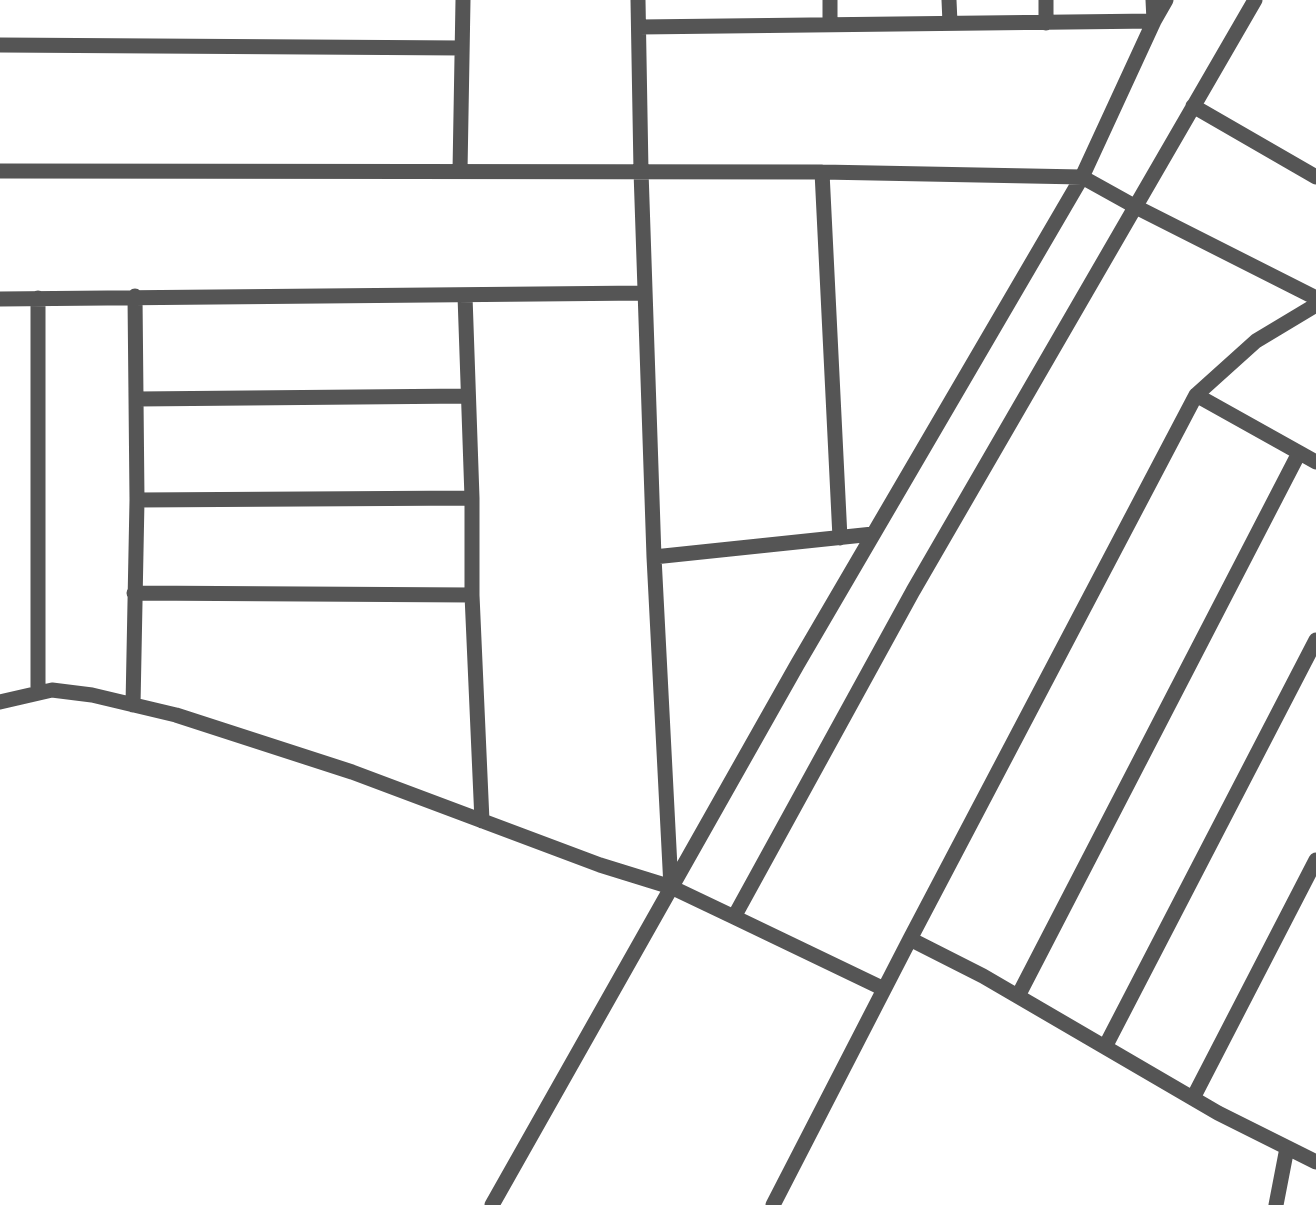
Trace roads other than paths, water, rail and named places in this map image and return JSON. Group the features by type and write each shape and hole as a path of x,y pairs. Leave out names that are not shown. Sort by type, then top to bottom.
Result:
{"street":[{"path":"460,171 463,0"},
{"path":"638,0 654,557 671,887"},
{"path":"830,0 830,25"},
{"path":"949,0 950,23"},
{"path":"1046,0 1046,22"},
{"path":"1153,0 1154,21"},
{"path":"492,1205 873,534 1082,177 1154,21 1166,0"},
{"path":"734,917 913,591 1255,0"},
{"path":"639,27 1154,21"},
{"path":"0,45 462,48"},
{"path":"1193,106 1316,177"},
{"path":"0,171 642,171 1082,177 1136,207 1316,298"},
{"path":"822,172 840,538"},
{"path":"0,298 645,293"},
{"path":"133,705 137,500 135,296"},
{"path":"465,296 472,498 471,595 482,821"},
{"path":"38,298 38,693"},
{"path":"773,1205 884,988 1196,395 1256,340 1316,305"},
{"path":"1196,395 1316,462"},
{"path":"136,399 468,396"},
{"path":"1018,996 1299,453"},
{"path":"137,500 472,498"},
{"path":"654,557 873,534"},
{"path":"134,593 471,595"},
{"path":"1105,1047 1316,640"},
{"path":"0,702 52,690 92,695 176,715 352,772 600,865 671,887 884,988"},
{"path":"1193,1098 1316,860"},
{"path":"910,939 983,976 1193,1098 1316,1162"},
{"path":"1276,1205 1287,1148"}]}
